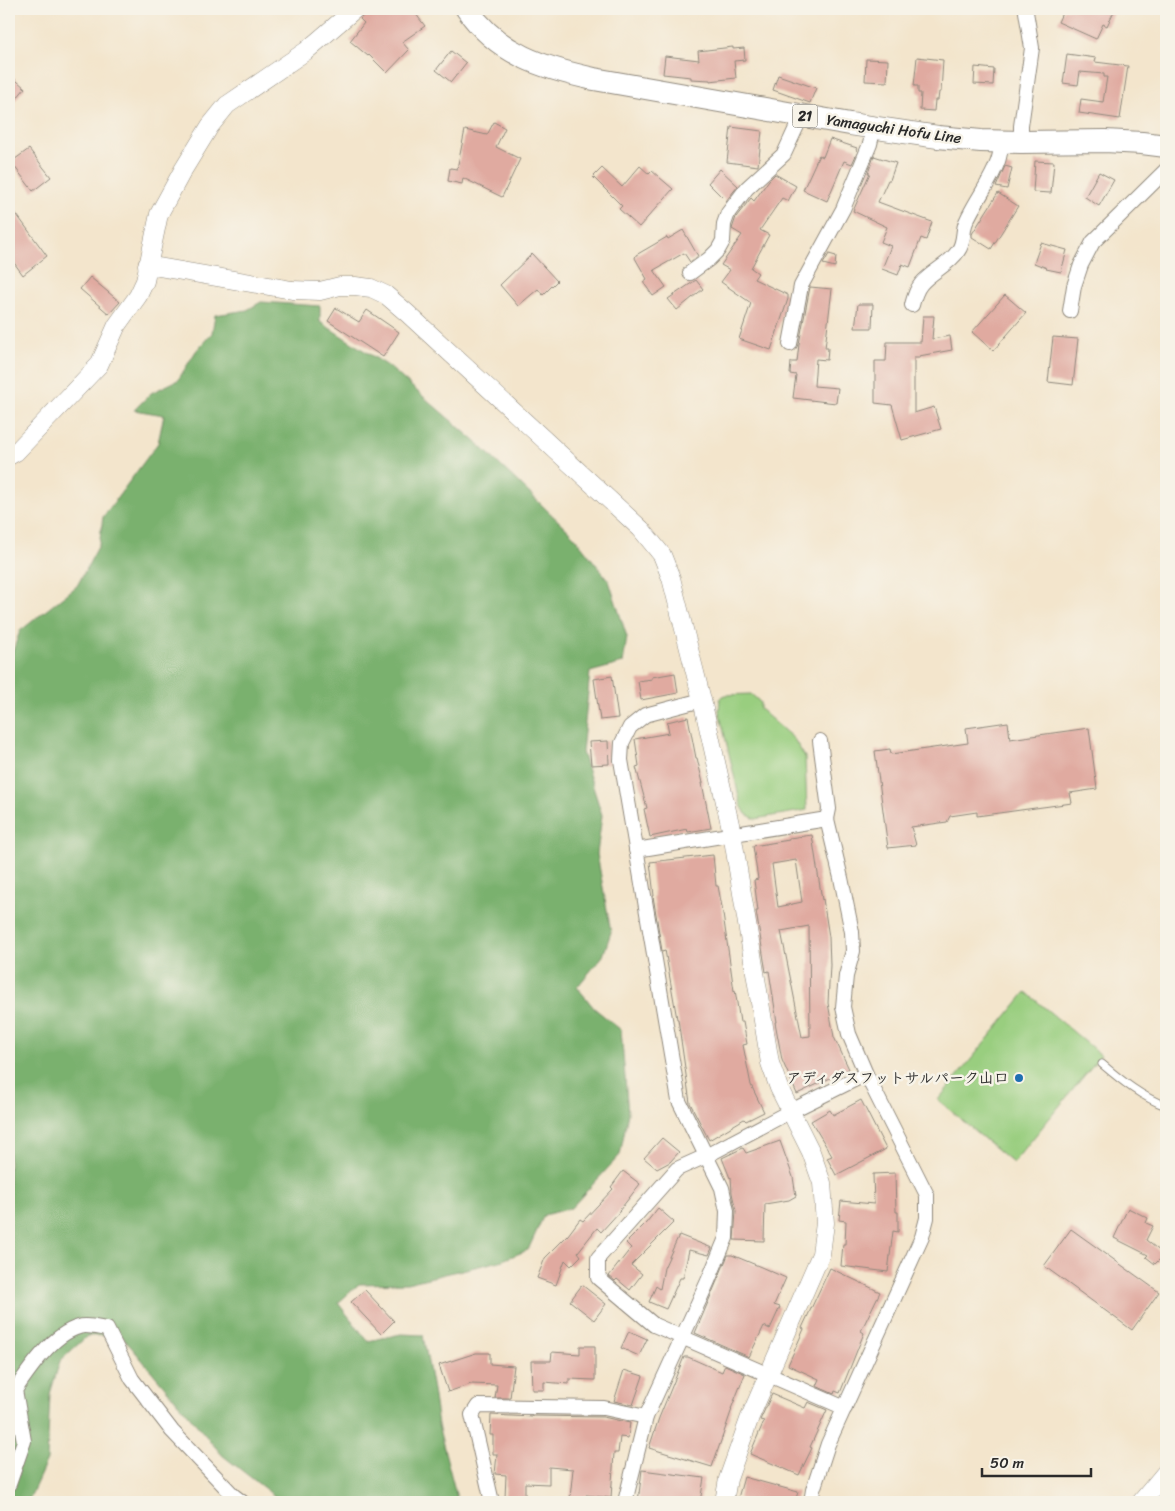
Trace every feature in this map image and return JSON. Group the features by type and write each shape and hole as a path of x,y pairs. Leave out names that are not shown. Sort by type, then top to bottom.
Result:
{"main road":[{"name":"Yamaguchi Hofu Line","path":"467,9 489,34 510,50 534,63 560,72 603,81 938,137 1011,142 1105,141 1166,146"}],"street":[{"path":"9,456 16,452 98,365 117,325 138,296 145,281 159,214 210,126 227,105 306,51 355,9"},
{"path":"912,305 915,293 921,283 949,261 959,250 964,239 966,222 998,161 1021,126 1032,48 1027,9"},
{"path":"690,272 718,250 723,242 724,224 728,212 747,188 784,154 802,115"},
{"path":"790,344 801,286 843,210 870,144 874,127"},
{"path":"1070,311 1076,279 1093,242 1166,170"},
{"path":"147,265 292,290 320,291 340,286 356,286 371,288 386,295 641,529 662,555 671,578 702,700 732,833 770,1063 779,1088 811,1152 822,1183 825,1223 821,1254 750,1418 732,1470 724,1502"},
{"path":"625,1502 646,1417 726,1238 727,1211 722,1188 679,1100 621,760 622,742 630,728 645,715 702,700"},
{"path":"811,1502 828,1444 922,1238 927,1218 927,1195 866,1074 849,1034 843,1007 846,976 853,951 852,932 827,818 829,809 820,741"},
{"path":"636,850 827,818"},
{"path":"845,1408 654,1325 598,1278 598,1258 677,1169 866,1074"},
{"path":"9,1484 24,1441 15,1390 25,1375 58,1338 81,1326 107,1329 132,1379 172,1432 242,1502"},
{"path":"492,1502 472,1415 478,1406 604,1408 646,1417"},
{"path":"1142,1502 1166,1472"}],"lane":[{"path":"1102,1064 1126,1084 1154,1102 1166,1106"}],"green space":[{"path":"261,302 320,306 320,322 388,366 477,443 573,535 609,581 627,637 623,663 590,672 582,752 602,815 597,854 611,932 603,956 577,987 594,1008 621,1030 628,1113 620,1155 571,1208 544,1215 528,1250 500,1261 407,1283 359,1284 338,1303 368,1341 401,1334 423,1335 438,1425 458,1502 282,1502 222,1455 121,1335 87,1336 60,1361 50,1394 47,1460 28,1502 9,1502 9,662 20,631 77,586 99,545 103,517 158,443 164,415 134,410 151,393 178,380 196,351 212,333 215,315 247,310"},
{"path":"751,694 760,702 760,709 794,739 805,757 807,810 755,819 746,814 741,805 719,711 720,698 725,695"},
{"name":"アディダスフットサルパーク山口","path":"1026,992 1101,1055 1013,1163 938,1100"}],"building":[{"path":"370,9 412,9 425,26 402,42 409,50 387,73 369,55 350,41 364,23 360,19"},
{"path":"1064,9 1115,9 1107,26 1103,24 1096,39 1058,22"},
{"path":"733,47 733,49 744,48 745,60 734,61 736,78 710,81 663,74 665,56 699,60 698,51"},
{"path":"451,51 466,63 451,82 436,70"},
{"path":"1067,54 1096,58 1095,62 1128,66 1120,119 1079,113 1081,99 1103,102 1107,77 1104,77 1104,74 1080,72 1078,85 1063,83"},
{"path":"917,57 943,60 941,92 939,92 938,100 935,100 934,111 920,110 921,93 918,93 918,86 914,86"},
{"path":"866,59 888,60 887,82 865,81"},
{"path":"975,67 994,69 993,85 974,84"},
{"path":"9,74 25,88 9,108"},
{"path":"778,75 816,88 810,103 773,90"},
{"path":"494,122 505,128 496,147 520,159 502,197 463,178 462,184 448,181 450,168 457,169 465,130 487,135"},
{"path":"731,127 762,131 758,166 727,162"},
{"path":"830,139 857,148 856,150 858,151 852,164 844,161 827,201 803,190 819,155 823,157"},
{"path":"29,149 51,177 33,191 11,162"},
{"path":"874,156 896,163 890,180 888,180 878,202 932,222 926,240 921,238 910,267 902,264 898,275 882,269 891,246 881,242 887,227 853,211 870,173 868,173"},
{"path":"1035,161 1054,162 1051,193 1033,192"},
{"path":"640,166 649,174 652,171 673,189 639,227 619,209 622,206 593,177 602,168 622,187"},
{"path":"1005,166 1012,168 1007,189 996,187"},
{"path":"720,169 738,186 726,201 708,183"},
{"path":"1099,172 1114,180 1099,206 1085,197"},
{"path":"775,174 796,186 788,201 782,198 760,230 769,235 751,268 758,273 754,279 788,295 771,350 739,339 751,303 721,282 730,270 721,265 742,235 732,229 736,217 751,198 754,201"},
{"path":"998,193 1018,206 991,249 972,237 972,234"},
{"path":"9,204 47,256 23,275 9,256"},
{"path":"683,230 698,256 690,262 684,253 654,270 666,287 653,296 643,282 647,279 635,258 636,255"},
{"path":"1041,243 1067,250 1061,272 1046,269 1034,263"},
{"path":"532,254 557,281 543,295 538,289 518,306 500,285"},
{"path":"829,254 836,256 835,267 823,264"},
{"path":"90,277 120,302 109,314 80,289"},
{"path":"696,280 703,289 677,310 668,299"},
{"path":"810,287 832,289 825,348 828,348 827,360 816,359 814,386 838,388 836,403 793,398 796,375 790,374 791,362 797,362"},
{"path":"1005,295 1026,313 993,351 972,332"},
{"path":"858,304 873,304 872,328 855,328"},
{"path":"336,308 359,322 367,310 399,332 383,357 328,321"},
{"path":"923,316 934,316 932,339 950,336 952,350 914,358 914,413 934,407 941,429 902,440 892,405 875,403 875,361 886,361 887,342 921,342"},
{"path":"1053,337 1078,339 1073,385 1048,382"},
{"path":"675,673 678,693 641,700 638,681"},
{"path":"612,676 618,718 600,720 594,679"},
{"path":"688,717 711,828 688,832 687,829 650,837 644,809 647,808 636,767 639,766 635,739 669,733 667,722"},
{"path":"1008,722 1010,739 1089,728 1097,789 1070,793 1072,803 977,816 977,812 950,816 947,822 911,827 916,845 888,848 875,751 890,749 891,754 968,743 966,728"},
{"path":"608,741 609,764 591,765 589,742"},
{"path":"812,835 829,937 828,1003 834,1037 849,1069 797,1094 782,1060 769,971 766,972 756,911 758,911 754,880 758,879 753,846 789,840 789,838","holes":["796,860 802,902 778,907 772,864","809,926 810,1036 802,1037 781,931"]},
{"path":"713,855 716,886 718,886 722,907 734,991 740,1022 743,1022 747,1044 743,1045 751,1085 764,1112 746,1121 744,1119 709,1140 690,1103 678,1019 665,950 662,951 653,896 650,862"},
{"path":"861,1100 886,1149 836,1175 827,1158 832,1156 811,1121 830,1110 833,1115"},
{"path":"662,1138 679,1152 670,1162 657,1169 644,1158"},
{"path":"780,1141 793,1177 796,1196 789,1200 765,1204 764,1241 734,1240 736,1211 731,1177 722,1158 743,1148 746,1153"},
{"path":"623,1171 640,1184 620,1211 601,1232 597,1228 578,1252 581,1256 571,1266 565,1260 556,1285 537,1278 545,1258 568,1235 580,1219 583,1221 613,1189 611,1187"},
{"path":"895,1173 898,1232 893,1231 888,1272 841,1266 843,1244 845,1244 846,1221 839,1220 841,1201 874,1204 873,1174"},
{"path":"658,1208 674,1222 631,1265 642,1274 630,1290 617,1279 615,1281 609,1276 631,1248 626,1243"},
{"path":"1128,1208 1148,1218 1146,1223 1153,1226 1146,1240 1166,1256 1166,1263 1159,1260 1155,1264 1146,1257 1148,1255 1114,1238"},
{"path":"1071,1229 1159,1292 1132,1330 1044,1266"},
{"path":"679,1235 712,1248 709,1255 689,1250 683,1278 680,1278 666,1309 649,1302 656,1286 660,1289 664,1268"},
{"path":"728,1255 786,1278 774,1305 780,1307 770,1329 764,1326 749,1357 695,1333"},
{"path":"830,1268 880,1292 861,1331 864,1333 840,1393 835,1391 834,1394 816,1386 819,1379 788,1365 804,1329 802,1328"},
{"path":"582,1285 606,1304 594,1320 570,1301"},
{"path":"365,1290 394,1321 381,1334 351,1302"},
{"path":"629,1331 647,1339 639,1356 621,1348"},
{"path":"580,1346 595,1346 595,1380 569,1379 569,1384 544,1382 544,1390 532,1390 531,1361 551,1361 552,1352 580,1354"},
{"path":"476,1353 490,1353 490,1364 514,1366 510,1398 495,1398 497,1385 471,1384 448,1392 439,1365"},
{"path":"684,1357 722,1372 725,1365 745,1374 712,1467 649,1448"},
{"path":"624,1370 643,1376 633,1405 614,1401"},
{"path":"772,1394 805,1408 808,1402 827,1410 799,1475 750,1454 764,1421 760,1420"},
{"path":"491,1415 603,1417 630,1423 628,1438 620,1437 618,1453 614,1453 611,1498 586,1495 586,1499 570,1498 573,1469 549,1467 549,1484 525,1483 525,1499 505,1498 506,1475 495,1474 497,1454 493,1454 493,1435 490,1435"},
{"path":"642,1470 704,1478 700,1502 684,1500 684,1502 638,1502"},
{"path":"744,1477 798,1492 795,1502 751,1502 738,1498"}],"place":[{"name":"アディダスフットサルパーク山口","path":"1019,1078"}]}
